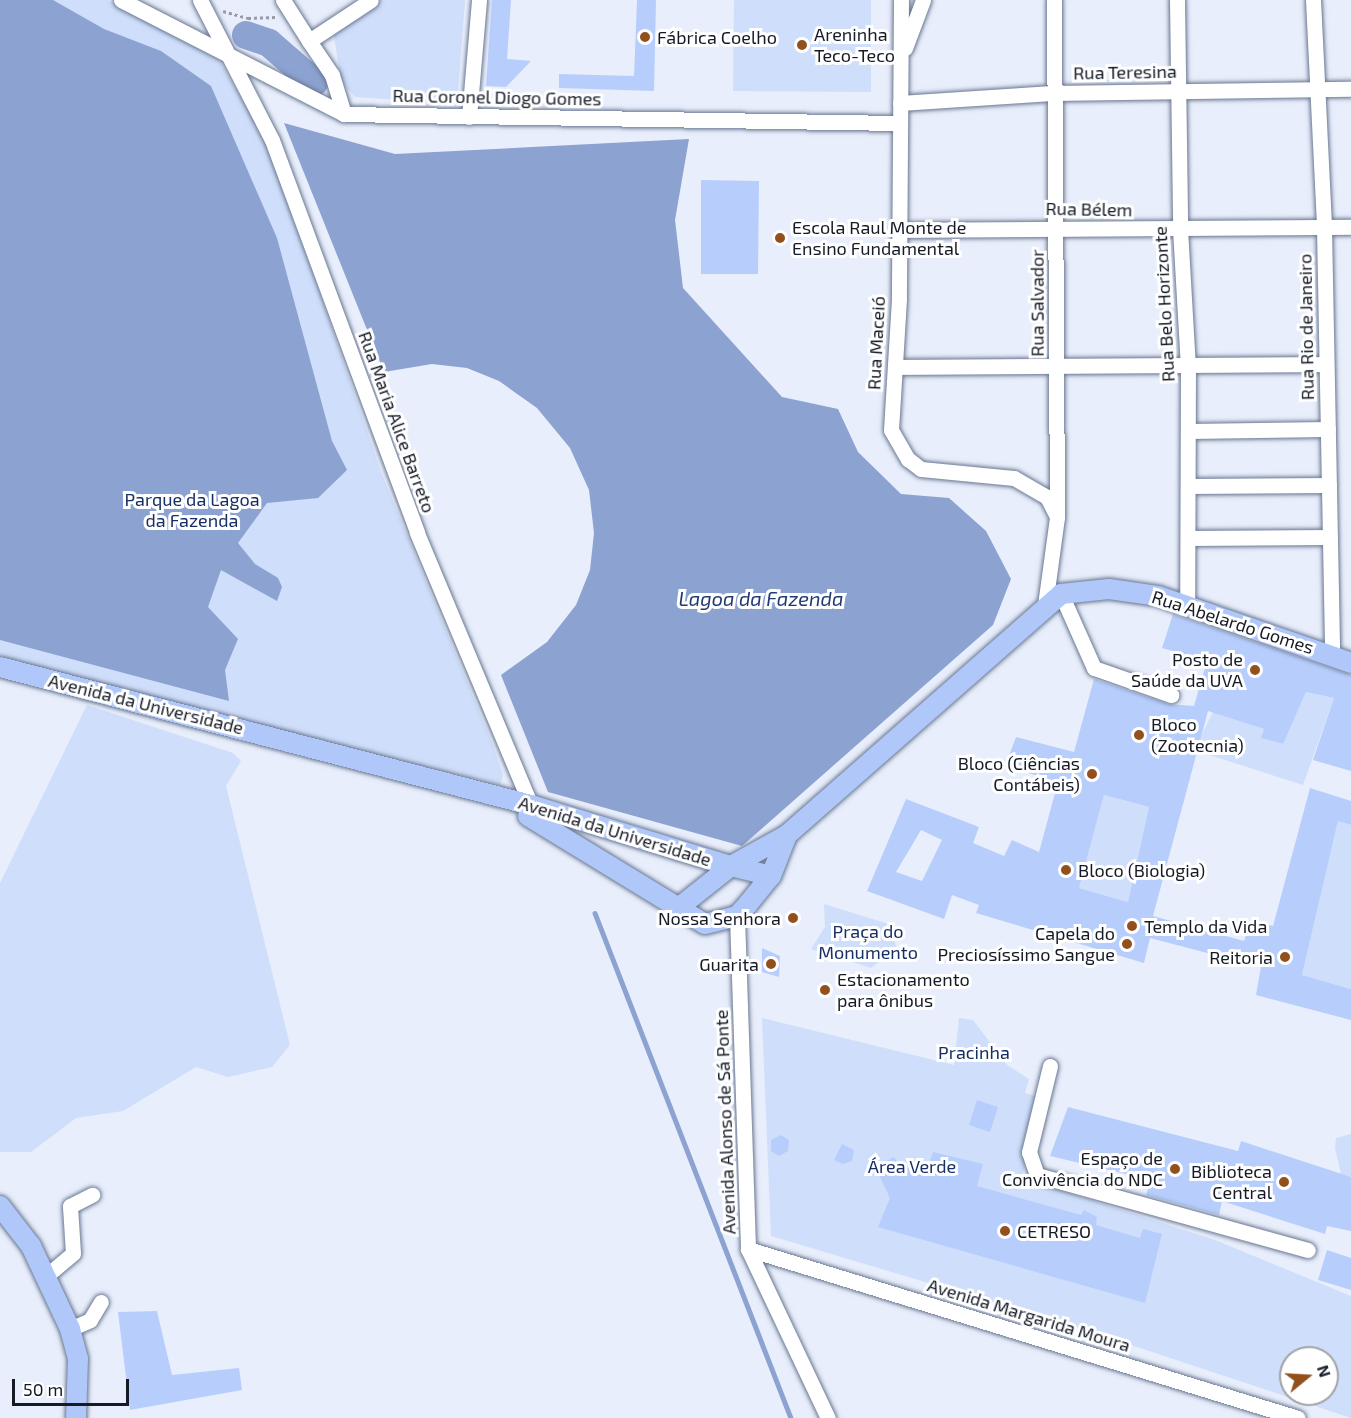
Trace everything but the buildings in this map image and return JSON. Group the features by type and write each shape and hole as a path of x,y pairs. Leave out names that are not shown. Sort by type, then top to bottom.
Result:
{"main road":[{"name":"Rua Abelardo Gomes","path":"1053,599 1109,589 1187,605 1351,663"},
{"path":"737,916 771,876 787,835 1053,599"},
{"name":"Avenida da Universidade","path":"0,667 531,805 731,866 787,835"},
{"name":"Avenida da Universidade","path":"0,680 542,819 676,909 705,924 737,916"},
{"path":"676,909 731,866 771,876"},
{"path":"0,1206 18,1225 46,1276 70,1329 78,1359 76,1418"}],"street":[{"name":"Rua Coronel Diogo Gomes","path":"121,0 344,114 899,123"},
{"path":"309,40 371,0"},
{"path":"469,117 479,0"},
{"name":"Rua Maceió","path":"902,0 903,53 899,123 895,367 891,430 908,459 935,472 1014,478 1032,485 1047,497 1058,517"},
{"name":"Rua Maceió","path":"903,53 923,0"},
{"name":"Rua Salvador","path":"1053,599 1058,517 1057,227 1052,93 1054,0"},
{"name":"Rua Belo Horizonte","path":"1178,0 1180,229 1188,367 1187,605"},
{"name":"Rua Rio de Janeiro","path":"1313,0 1314,91 1324,228 1332,655"},
{"path":"283,1 332,75 344,114"},
{"name":"Rua Maria Alice Barreto","path":"201,2 225,53 272,140 417,533 531,805"},
{"name":"Rua Teresina","path":"900,103 1052,93 1351,89"},
{"name":"Rua Bélem","path":"898,230 1351,226"},
{"path":"895,367 1056,365 1188,367 1326,364"},
{"path":"1188,431 1328,429"},
{"path":"1188,486 1329,485"},
{"path":"1188,538 1330,537"},
{"path":"1053,599 1094,668 1172,695"},
{"name":"Avenida Alonso de Sá Ponte","path":"737,916 748,1249 828,1418"},
{"path":"1050,1066 1029,1152 1037,1175 1308,1250"},
{"path":"46,1276 73,1253 70,1206 92,1195"},
{"name":"Avenida Margarida Moura","path":"748,1249 1280,1415 1298,1418"},
{"path":"70,1329 90,1320 101,1302"}],"path":[{"path":"201,2 248,18 292,16"}],"green space":[{"name":"Parque da Lagoa da Fazenda","path":"0,0 108,0 216,55 271,149 381,472 493,745 503,775 500,785 0,662"},
{"path":"379,0 465,0 457,104 355,97 341,81 333,30"},
{"name":"Areninha Teco-Teco","path":"734,0 871,0 871,92 733,91"},
{"path":"1306,692 1334,698 1303,785 1194,750 1213,712 1264,729 1262,738 1282,744"},
{"path":"87,705 233,753 241,761 226,786 290,1045 272,1067 228,1077 196,1067 123,1111 76,1118 31,1152 0,1152 0,883"},
{"path":"1104,795 1149,807 1128,902 1079,888"},
{"path":"1338,821 1351,825 1351,989 1302,975"},
{"name":"Praça do Monumento","path":"824,904 892,925 896,948 871,968 811,949 825,927"},
{"name":"Área Verde","path":"762,1018 954,1065 959,1018 973,1020 1007,1065 1029,1079 1025,1093 1039,1097 1022,1178 1215,1240 1351,1296 1351,1418 1315,1406 1339,1406 1339,1346 1279,1346 1279,1394 1086,1330 771,1236"},
{"path":"1351,1134 1351,1177 1341,1174 1335,1148 1336,1138"}],"water":[{"name":"Parque da Lagoa da Fazenda","path":"0,0 53,0 104,29 161,51 211,86 277,238 332,441 347,470 318,498 267,503 238,543 255,564 278,578 282,587 277,601 221,570 208,607 238,639 225,670 229,701 0,640"},
{"name":"Lagoa da Fazenda","path":"284,123 395,154 689,139 675,220 683,288 782,397 838,409 858,452 901,494 949,498 986,531 1011,579 993,625 742,846 548,792 501,675 547,642 576,605 590,570 594,533 589,490 570,448 537,408 499,381 467,368 432,364 384,372"}],"waterway":[{"path":"246,35 269,43 314,82"},
{"path":"595,913 791,1418"}],"place":[{"name":"Fábrica Coelho","path":"645,37"},
{"name":"Areninha Teco-Teco","path":"802,45"},
{"name":"Escola Raul Monte de Ensino Fundamental","path":"780,238"},
{"name":"Posto de Saúde da UVA","path":"1255,670"},
{"name":"Bloco (Zootecnia)","path":"1139,735"},
{"name":"Bloco (Ciências Contábeis)","path":"1092,774"},
{"name":"Bloco (Biologia)","path":"1066,870"},
{"name":"Nossa Senhora","path":"793,918"},
{"name":"Templo da Vida","path":"1132,926"},
{"name":"Capela do Preciosíssimo Sangue","path":"1127,944"},
{"name":"Reitoria","path":"1285,957"},
{"name":"Guarita","path":"771,964"},
{"name":"Estacionamento para ônibus","path":"825,990"},
{"name":"Espaço de Convivência do NDC","path":"1175,1169"},
{"name":"Biblioteca Central","path":"1284,1182"},
{"name":"CETRESO","path":"1005,1231"}],"park label":[{"name":"Pracinha","path":"974,1052"}]}
